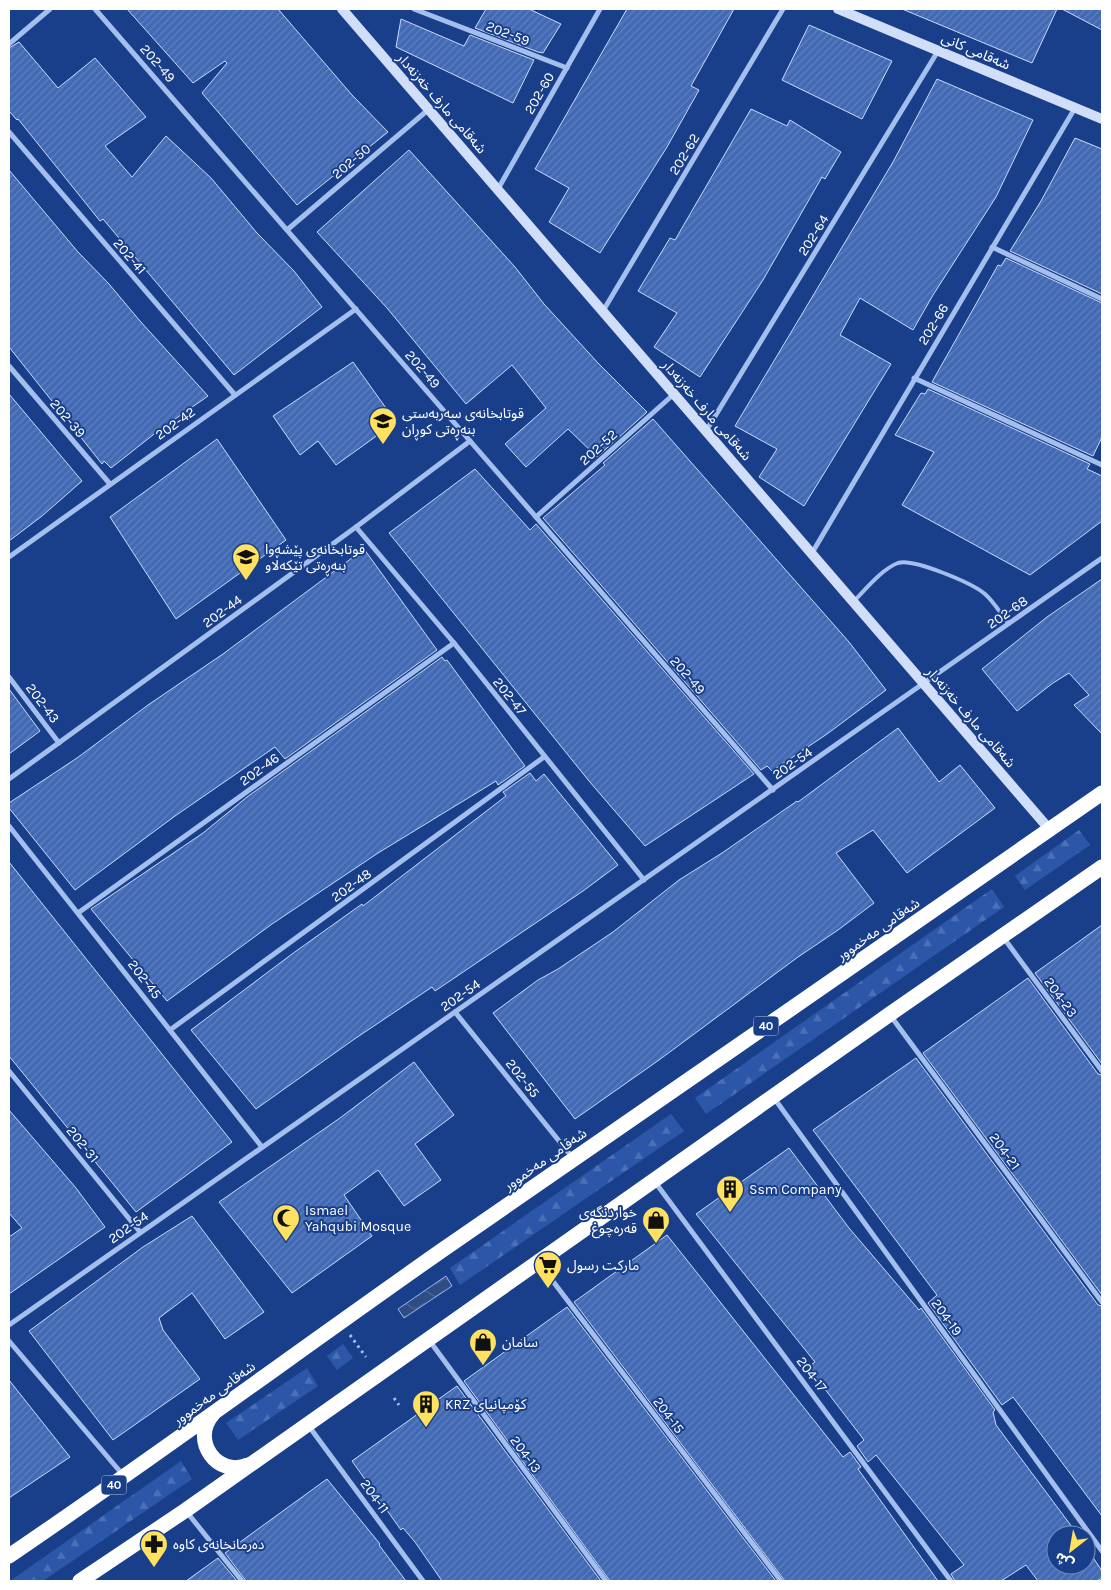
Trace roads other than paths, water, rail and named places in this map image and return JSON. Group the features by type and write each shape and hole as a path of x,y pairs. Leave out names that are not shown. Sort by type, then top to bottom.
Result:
{"highway":[{"name":"شەقامی مەخموور","path":"9,1556 124,1478 355,1312 574,1159 1102,793"},
{"path":"80,1581 186,1510 773,1096 1102,867"},
{"path":"217,1410 208,1420 204,1430 205,1446 210,1455 218,1463 233,1468 243,1467 257,1459"}],"street":[{"path":"9,44 50,9"},
{"name":"202-49","path":"96,9 773,790"},
{"name":"شەقامی مارف خەزنەدار","path":"342,9 1050,830"},
{"name":"202-59","path":"414,9 567,68"},
{"name":"202-60","path":"498,189 600,9"},
{"name":"202-62","path":"603,310 784,9"},
{"name":"شەقامی کانی","path":"838,9 1102,119"},
{"name":"202-64","path":"706,431 939,50"},
{"name":"202-66","path":"812,553 1075,107"},
{"name":"202-50","path":"287,230 429,109"},
{"name":"202-41","path":"9,132 235,395"},
{"path":"992,247 1102,299"},
{"name":"202-42","path":"9,557 356,308"},
{"name":"202-39","path":"9,366 110,484"},
{"path":"914,378 1102,465"},
{"name":"202-52","path":"536,518 674,394"},
{"name":"202-44","path":"9,779 356,527 470,441"},
{"name":"202-47","path":"356,527 454,643 644,880"},
{"name":"202-68","path":"924,684 1102,558"},
{"name":"202-46","path":"78,913 454,643"},
{"name":"202-43","path":"9,677 60,743"},
{"name":"202-54","path":"9,1325 924,684"},
{"name":"202-48","path":"170,1030 544,757"},
{"name":"202-45","path":"9,826 262,1147"},
{"name":"204-23","path":"1003,936 1102,1071"},
{"name":"202-55","path":"455,1012 574,1159"},
{"name":"204-21","path":"890,1014 1102,1302"},
{"name":"202-31","path":"9,1071 140,1232"},
{"name":"204-19","path":"773,1096 1102,1551"},
{"name":"204-17","path":"654,1181 951,1581"},
{"name":"204-15","path":"538,1262 781,1581"},
{"name":"204-13","path":"428,1339 606,1581"},
{"path":"9,1341 124,1478"},
{"name":"204-11","path":"308,1424 423,1581"},
{"path":"186,1510 242,1581"}],"lane":[{"path":"854,601 879,576 898,564 908,562 957,578 972,586 984,594 1009,624"}],"water":[{"path":"446,1276 452,1286 404,1318 398,1309"}],"place":[{"name":"قوتابخانەی سەربەستی بنەڕەتی کوڕان","path":"383,445"},
{"name":"قوتابخانەی پێشەوا بنەڕەتی تێکەڵاو","path":"246,581"},
{"name":"Ssm Company","path":"730,1213"},
{"name":"Ismael Yahqubi Mosque","path":"286,1242"},
{"name":"خواردنگەی قەرەچوغ","path":"656,1244"},
{"name":"مارکت رسول","path":"548,1289"},
{"name":"سامان","path":"483,1366"},
{"name":"KRZ كۆمپانیای","path":"426,1428"},
{"name":"دەرمانخانەی کاوە","path":"154,1568"}]}
